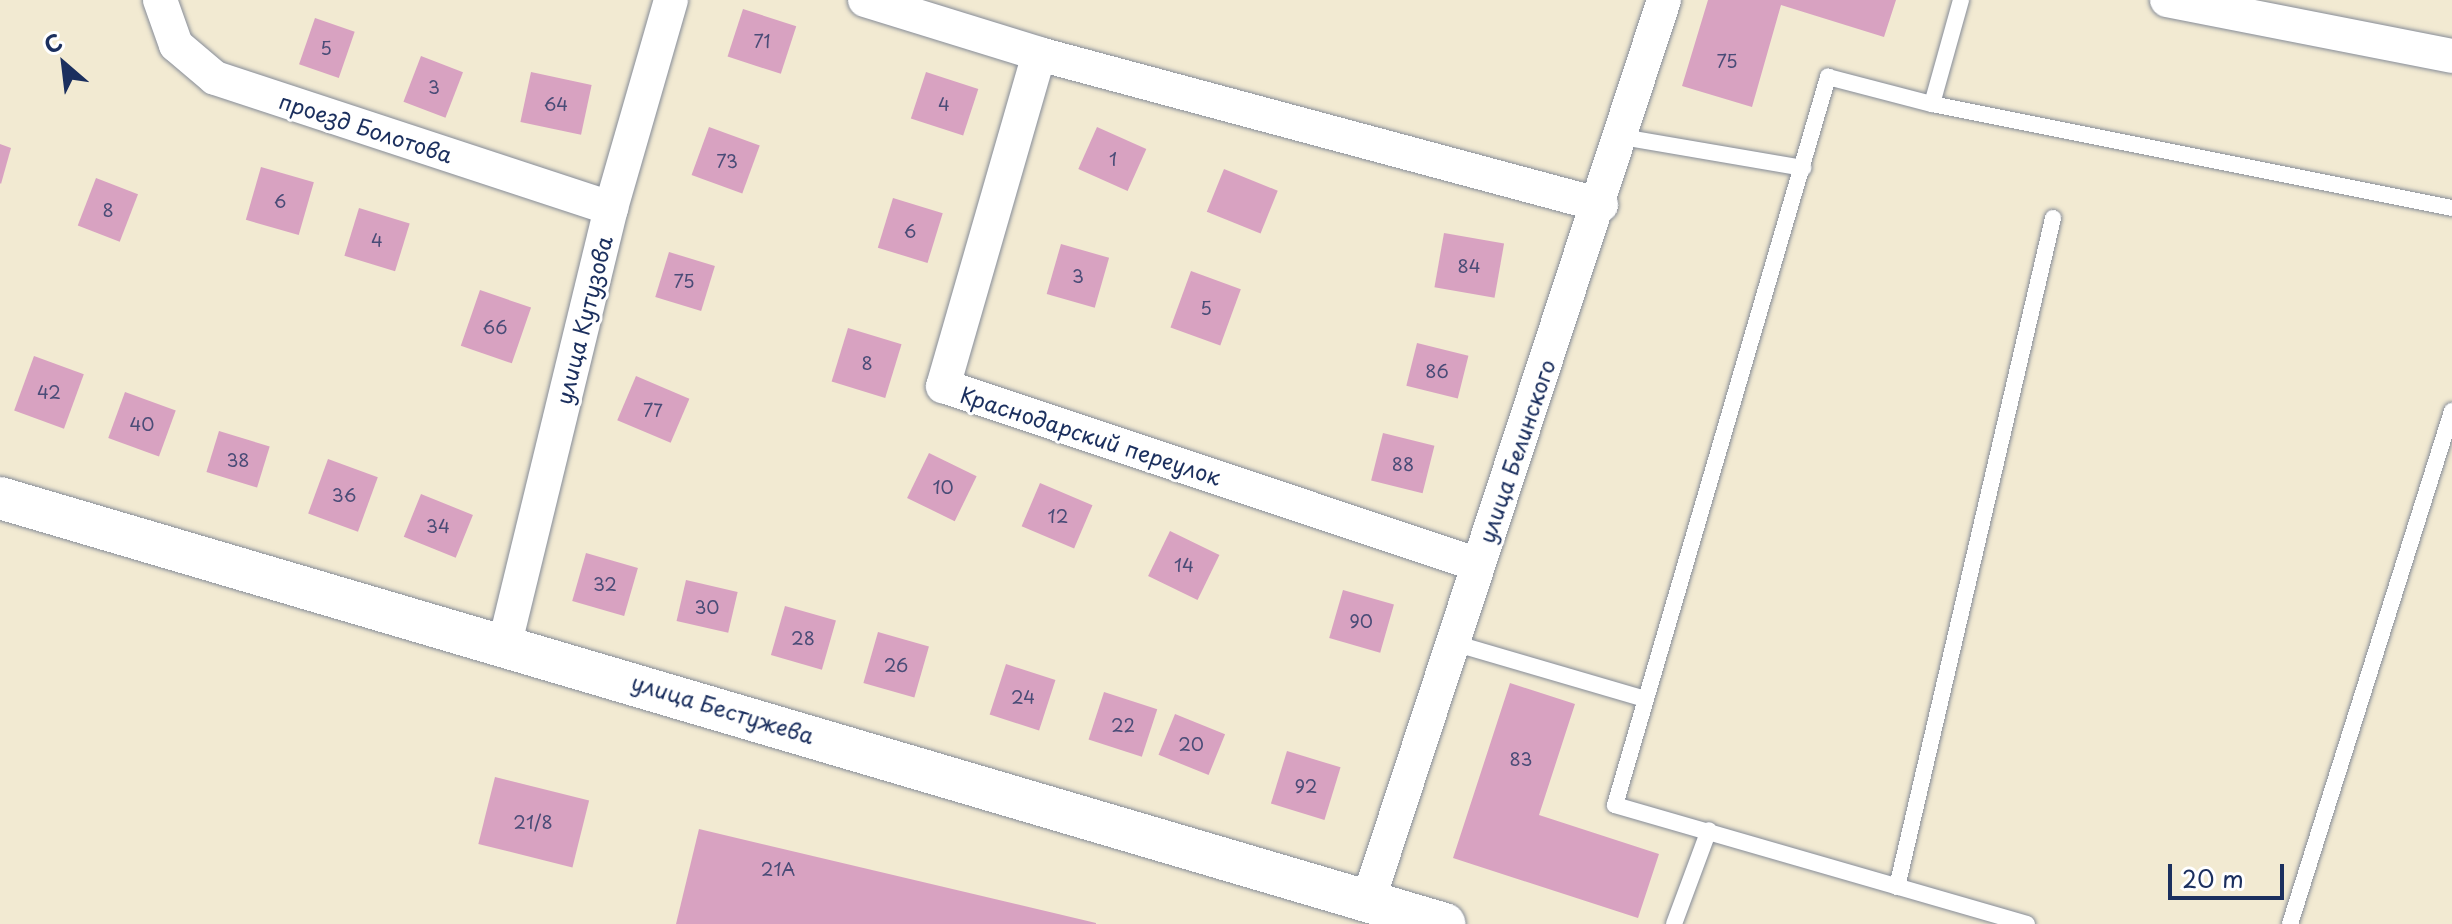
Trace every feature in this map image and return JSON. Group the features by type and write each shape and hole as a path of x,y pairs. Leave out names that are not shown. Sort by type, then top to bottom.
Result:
{"street":[{"name":"проезд Болотова","path":"160,0 176,45 215,78 611,208"},
{"name":"улица Кутузова","path":"505,643 611,208 671,0"},
{"path":"865,0 1039,54 1601,205"},
{"name":"улица Белинского","path":"1368,901 1457,644 1476,564 1601,205 1664,0"},
{"path":"2167,0 2452,56"},
{"name":"Краснодарский переулок","path":"1039,54 943,386 1476,564"},
{"name":"улица Бестужева","path":"0,498 505,643 1368,901 1419,920"}],"lane":[{"path":"1932,104 1961,0"},
{"path":"2027,924 1615,805 1828,77 1932,104 2452,208"},
{"path":"1622,137 1803,168"},
{"path":"1897,887 2053,218"},
{"path":"2290,924 2452,411"},
{"path":"1457,644 1645,699"},
{"path":"1674,924 1709,830"}],"building":[{"path":"1708,0 1896,0 1884,37 1781,5 1752,107 1682,86"},
{"path":"743,9 796,26 781,74 728,57"},
{"path":"315,18 355,32 339,78 299,64"},
{"path":"421,56 463,72 445,118 403,102"},
{"path":"531,72 592,85 581,135 520,122"},
{"path":"926,72 978,89 963,136 911,119"},
{"path":"709,127 760,145 742,193 692,175"},
{"path":"1097,127 1146,149 1128,191 1078,169"},
{"path":"0,144 11,148 1,184 0,183"},
{"path":"261,167 314,182 299,235 246,220"},
{"path":"1224,169 1278,191 1261,233 1207,212"},
{"path":"96,178 138,194 120,242 78,226"},
{"path":"893,198 943,213 928,263 878,248"},
{"path":"359,208 410,223 395,271 344,256"},
{"path":"1444,233 1504,244 1495,298 1434,287"},
{"path":"1061,244 1109,258 1095,308 1047,294"},
{"path":"669,252 715,266 701,311 655,297"},
{"path":"1191,271 1241,289 1220,346 1170,327"},
{"path":"480,290 531,308 512,363 461,346"},
{"path":"848,328 902,344 885,398 832,382"},
{"path":"1417,343 1468,356 1458,399 1406,386"},
{"path":"34,356 84,374 64,429 14,411"},
{"path":"636,376 689,399 671,443 617,420"},
{"path":"125,392 176,410 159,457 108,438"},
{"path":"219,431 270,446 257,488 206,472"},
{"path":"1383,433 1434,446 1423,493 1371,481"},
{"path":"929,453 977,476 955,521 907,498"},
{"path":"328,459 378,477 358,532 308,514"},
{"path":"1040,483 1092,505 1074,549 1022,526"},
{"path":"421,494 473,515 456,558 404,537"},
{"path":"1170,531 1219,555 1198,600 1148,576"},
{"path":"586,553 638,568 624,616 572,601"},
{"path":"686,580 738,592 728,633 677,621"},
{"path":"1343,590 1394,605 1380,653 1329,638"},
{"path":"785,606 836,621 822,670 771,655"},
{"path":"878,632 929,647 914,698 863,683"},
{"path":"1006,664 1055,680 1039,730 990,714"},
{"path":"1510,683 1575,704 1539,815 1659,854 1638,918 1453,858"},
{"path":"1104,692 1157,709 1142,757 1089,740"},
{"path":"1175,714 1225,734 1209,775 1159,755"},
{"path":"1287,751 1341,767 1324,820 1271,804"},
{"path":"495,777 589,800 572,867 478,844"},
{"path":"699,829 1096,923 1096,924 676,924"}]}
